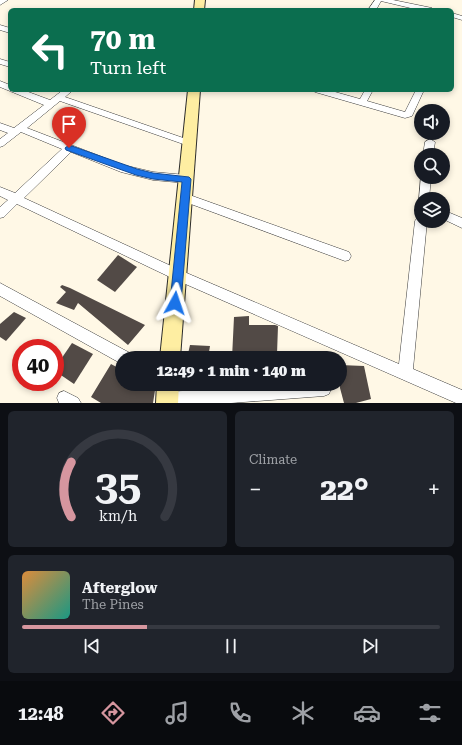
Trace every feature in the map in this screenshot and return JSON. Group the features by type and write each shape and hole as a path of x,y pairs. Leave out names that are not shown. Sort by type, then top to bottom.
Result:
{"street":[{"path":"0,3 5,0"},
{"path":"384,0 419,8"},
{"path":"22,92 189,143"},
{"path":"0,144 66,92"},
{"path":"171,351 189,143 191,92"},
{"path":"326,92 398,114 409,114 413,110 419,92"},
{"path":"362,103 368,92"},
{"path":"0,126 17,130 136,172 153,176 186,179"},
{"path":"429,148 430,142"},
{"path":"0,214 69,148"},
{"path":"0,191 178,275 462,398"},
{"path":"184,197 345,256"},
{"path":"450,218 462,224"},
{"path":"405,373 420,228"},
{"path":"0,289 115,352"},
{"path":"167,396 279,391"}],"building":[{"path":"118,255 137,267 115,292 97,280"},
{"path":"62,285 145,325 128,345 78,303 74,310 56,303 66,292 60,287"},
{"path":"14,312 26,318 6,341 0,337 0,324"},
{"path":"249,316 249,325 278,326 277,351 232,351 234,317"},
{"path":"72,343 93,354 74,384 64,377 64,355"},
{"path":"190,345 210,346 209,351 189,351"},
{"path":"111,364 115,366 115,391 155,391 153,403 101,403 91,397"},
{"path":"347,365 364,366 371,399 356,403 344,403 341,391 347,391"}],"route":[{"path":"69,148 107,163 136,172 153,176 186,179 175,303"}]}
